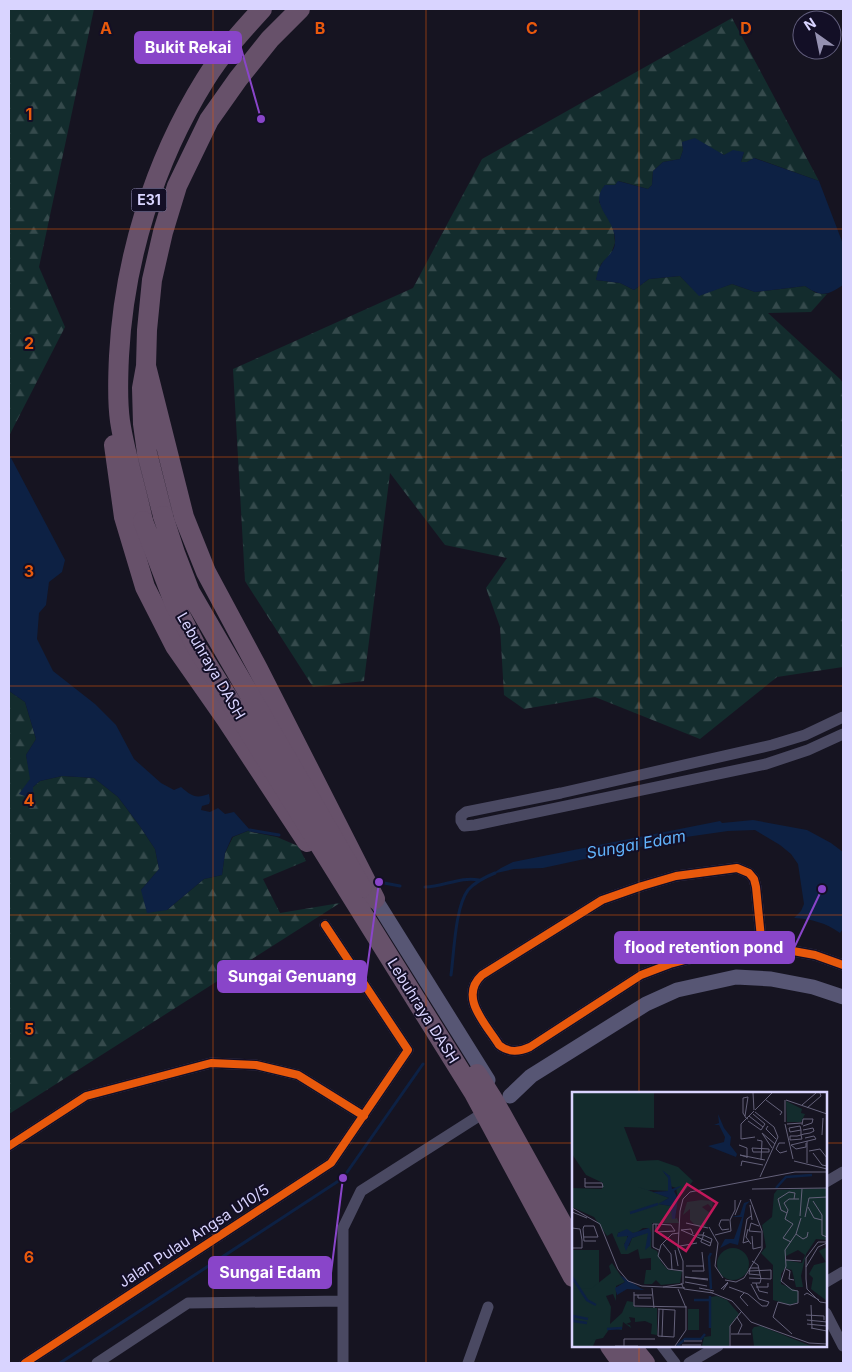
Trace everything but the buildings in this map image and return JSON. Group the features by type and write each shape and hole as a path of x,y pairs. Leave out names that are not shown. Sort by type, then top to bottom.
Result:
{"highway":[{"name":"Lebuhraya DASH","path":"262,9 240,32 205,79 174,136 150,196 133,255 121,324 118,380 120,420 143,521 175,605 197,648 474,1093 572,1275"},
{"name":"Lebuhraya DASH","path":"300,9 270,39 209,120 177,186 163,232 152,280 147,330 146,366 142,388 143,424 147,453 163,516 190,592 365,894 494,1100 572,1241"},
{"path":"146,366 184,517 206,572 376,899"},
{"path":"120,420 115,434 114,447 124,517 145,587 175,646 314,852"},
{"path":"611,1347 622,1363"},
{"path":"632,1347 644,1363"}],"street":[{"path":"843,718 805,735 772,745 466,812 462,816 461,821 464,826 475,825 766,764 808,750 843,734"},
{"path":"314,852 494,1113 549,1180 572,1225"},
{"path":"762,948 754,879 749,873 738,868 712,870 667,878 602,900 482,975 476,981 472,990 472,999 474,1007 500,1045 512,1051 522,1050 641,975 670,964 700,956 737,948 762,948 793,950 815,955 843,965"},
{"path":"376,899 495,1092"},
{"name":"Jalan Pulau Angsa U10/5","path":"25,1363 331,1163 364,1116 408,1050 325,924"},
{"path":"510,1096 531,1076 646,1004 677,990 736,977 772,979 813,987 843,997"},
{"path":"9,1146 86,1096 211,1063 256,1065 298,1075 364,1116"},
{"path":"343,1363 343,1228 361,1191 494,1113 512,1112 514,1104 510,1096 503,1092 495,1092 488,1096 494,1113 572,1268"},
{"path":"827,1181 843,1172"},
{"path":"827,1281 843,1272"},
{"path":"97,1363 188,1303 343,1301"},
{"path":"468,1363 488,1307"},
{"path":"827,1315 843,1346"},
{"path":"618,1347 627,1363"},
{"path":"640,1347 651,1363"},
{"path":"663,1347 675,1363"},
{"path":"689,1363 716,1347"}],"green space":[{"path":"9,9 94,9 39,267 65,327 9,436"},
{"path":"732,18 819,181 755,158 747,162 741,162 744,152 725,155 682,142 683,150 680,159 663,162 653,171 652,185 648,189 619,181 615,185 605,185 599,202 613,224 615,243 611,254 601,264 596,280 620,283 634,290 649,279 680,276 699,295 732,284 755,292 805,286 816,293 827,294 811,312 768,313 843,383 843,667 777,677 700,739 595,697 524,709 504,695 500,627 486,588 507,558 445,545 390,473 364,681 313,687 245,581 233,369 413,288 482,159"},
{"path":"9,691 25,702 36,739 26,755 33,787 40,781 62,776 94,778 118,797 155,849 159,869 141,890 167,910 204,879 222,875 225,853 233,837 250,830 251,832 277,837 298,846 306,861 263,879 280,913 340,903 9,1114"}],"water":[{"path":"695,138 724,155 733,150 744,152 741,162 747,162 754,158 819,181 843,244 843,285 824,294 815,292 805,286 755,292 732,284 699,296 680,276 649,279 634,290 620,283 596,280 599,268 615,246 612,226 599,199 600,192 605,185 615,185 618,181 648,189 652,185 653,171 663,162 680,159 683,150 682,142"},
{"path":"9,454 65,560 62,572 49,582 46,605 39,613 37,639 53,671 95,704 116,725 134,759 161,783 174,790 181,787 194,796 209,794 209,804 202,806 201,810 210,812 218,808 225,814 234,812 250,830 232,837 225,853 222,875 204,879 167,910 147,913 141,890 159,869 155,849 118,797 94,778 62,776 40,781 33,787 33,799 19,794 30,779 26,755 36,739 25,702 9,691"},
{"path":"753,820 807,830 843,852 843,929 840,933 818,922 794,918 801,911 804,904 798,864 791,854 780,845 755,830 728,831 686,837 543,868 514,869 492,874 513,862 720,821 722,823"}],"waterway":[{"path":"250,830 279,835"},
{"name":"Sungai Edam","path":"451,975 458,919 464,898 468,890 474,885 495,873"},
{"path":"425,887 466,879 479,880"},
{"path":"379,882 400,886"},
{"name":"Sungai Edam","path":"60,1363 343,1178 423,1064"}],"cycle path":[{"path":"762,948 756,887 754,879 749,873 737,868 676,876 602,900 482,975 475,983 473,1001 499,1045 518,1051 530,1047 641,975 670,964 700,956 737,948 762,948 815,955 843,965"},
{"path":"25,1363 331,1163 408,1050 325,925"},
{"path":"9,1146 86,1096 211,1063 256,1065 298,1075 364,1116"}],"place":[{"name":"Bukit Rekai","path":"261,119"},
{"name":"Sungai Genuang","path":"379,882"},
{"name":"flood retention pond","path":"822,889"},
{"name":"Sungai Edam","path":"343,1178"}]}
